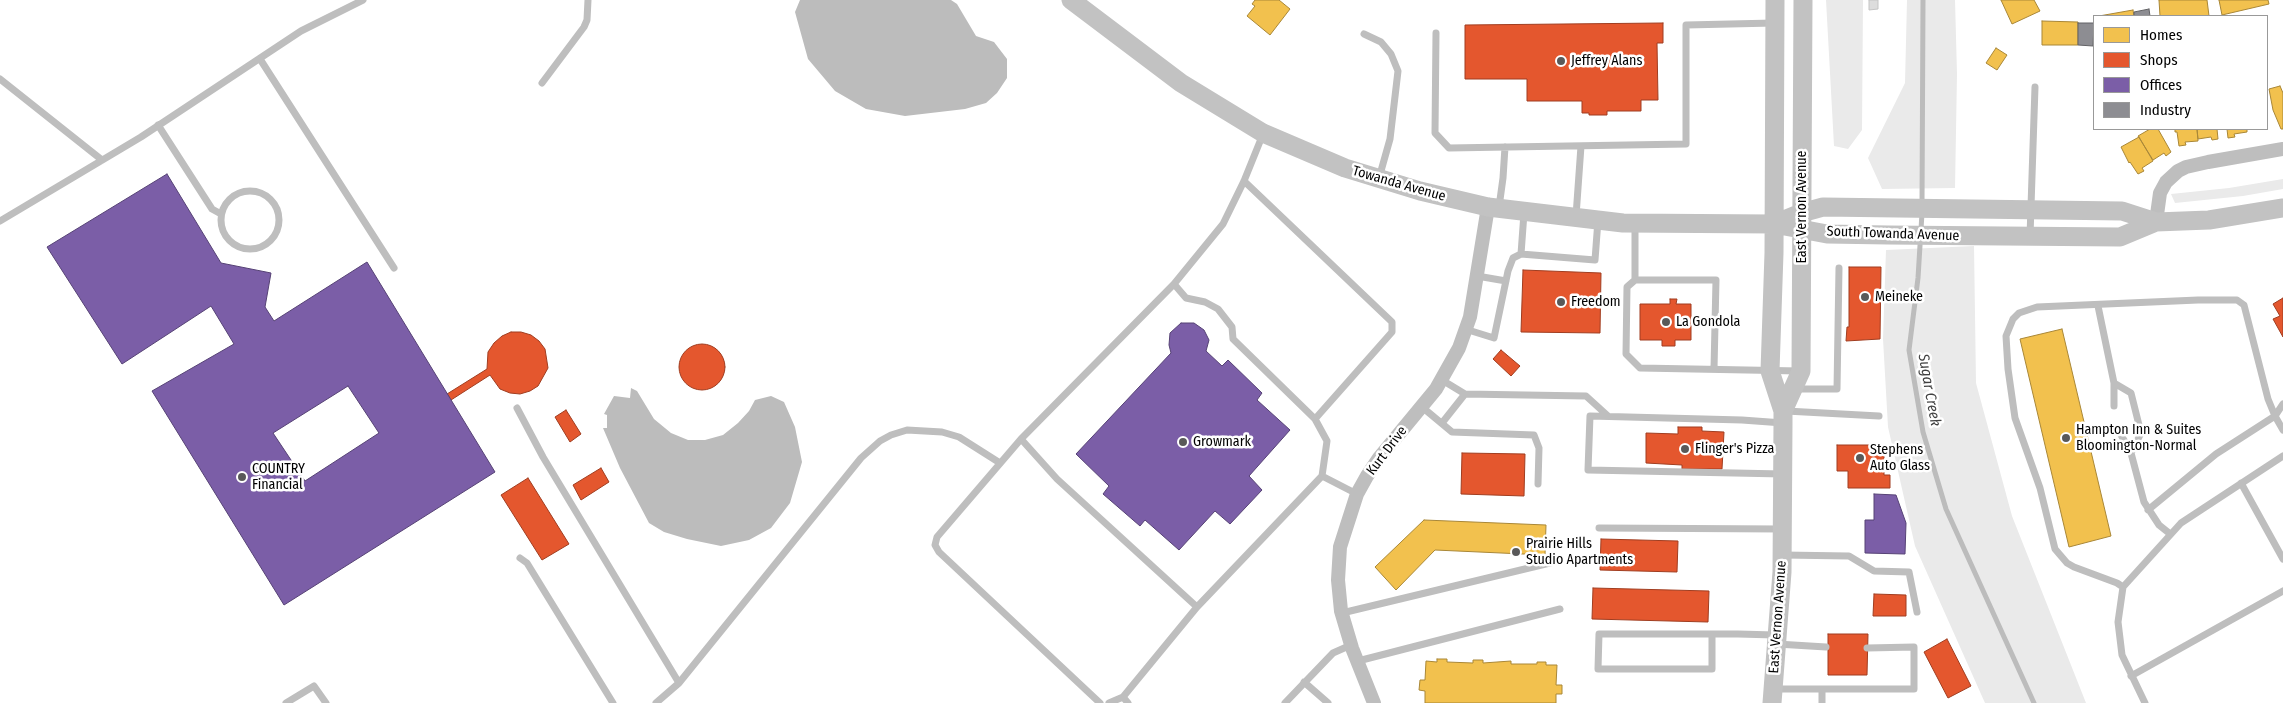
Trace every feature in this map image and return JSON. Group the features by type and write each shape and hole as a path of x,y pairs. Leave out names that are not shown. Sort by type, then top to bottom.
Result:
{"main road":[{"name":"Towanda Avenue","path":"1071,0 1181,83 1263,133 1345,168 1420,192 1493,208 1598,220 1636,223 1774,224"},
{"name":"East Vernon Avenue","path":"1775,0 1774,224 1770,371 1784,389"},
{"name":"East Vernon Avenue","path":"1773,696 1782,555 1784,389 1800,371 1803,0"},
{"name":"South Towanda Avenue","path":"1774,224 1801,221 1823,208 2122,211 2156,222 2209,220 2283,208"},
{"name":"South Towanda Avenue","path":"1801,221 1827,234 2120,237 2156,222"}],"street":[{"path":"2156,222 2160,193 2166,182 2178,171 2201,163 2283,149"},
{"name":"Kurt Drive","path":"1374,703 1342,613 1338,580 1340,547 1357,494 1379,458 1442,380 1459,348 1465,330 1493,208"}],"lane":[{"path":"0,222 158,125 301,31 364,0"},
{"path":"542,83 588,20 588,0"},
{"path":"1436,33 1435,133 1449,148 1686,144 1686,25 1775,23"},
{"path":"1364,34 1381,42 1392,54 1398,71 1390,139 1379,178"},
{"path":"260,59 394,268"},
{"path":"0,79 102,160"},
{"path":"2030,236 2035,87"},
{"path":"158,125 212,209 221,214"},
{"path":"1100,703 939,552 935,545 937,537 1021,440 1174,284 1223,224 1244,181 1263,133"},
{"path":"1576,217 1581,146"},
{"path":"1493,208 1503,178 1505,147"},
{"path":"1244,181 1392,322 1392,332 1315,419"},
{"path":"258,191 273,202 278,210 278,229 274,238 267,245 258,249 248,250 238,247 224,234 221,214 225,206 239,193 258,191"},
{"path":"1520,254 1524,211"},
{"path":"1465,330 1494,338 1513,258 1520,254 1595,260 1598,220"},
{"path":"1635,280 1636,223"},
{"path":"1784,389 1837,389 1839,268"},
{"path":"1478,276 1506,281"},
{"path":"1714,368 1716,280 1635,280 1627,287 1626,354 1640,368 1800,371"},
{"path":"1109,703 1126,700 1197,607 1322,476 1327,441 1315,419 1232,339 1232,327 1218,309 1205,302 1186,298 1174,284"},
{"path":"2123,587 2074,567 2067,563 2056,549 2040,488 2015,418 2008,369 2006,336 2013,319 2020,313 2037,307 2209,300 2241,302 2246,309 2268,400 2283,430"},
{"path":"2098,306 2114,383 2114,406"},
{"path":"1442,380 1465,394 1586,396 1608,416"},
{"path":"2114,383 2131,393 2141,433 2131,453"},
{"path":"1442,423 1465,394"},
{"path":"2148,510 2210,459 2275,416 2283,404"},
{"path":"1422,407 1452,432 1534,435 1539,448 1538,484"},
{"path":"517,408 543,457 679,683"},
{"path":"1783,474 1588,470 1590,416 1742,420 1783,417 1879,416"},
{"path":"656,703 679,683 861,458 880,441 907,430 942,432 959,437 1000,463"},
{"path":"2120,433 2131,453 2140,492 2148,510 2159,525 2169,533"},
{"path":"1021,440 1057,479 1197,607"},
{"path":"2145,703 2130,676 2122,655 2118,630 2123,587 2169,533 2192,514 2283,456"},
{"path":"1322,476 1357,494"},
{"path":"2240,483 2283,558"},
{"path":"1599,528 1782,529"},
{"path":"1782,555 1850,556 1874,571 1909,572 1917,612"},
{"path":"520,558 527,563 614,703"},
{"path":"1342,613 1554,562"},
{"path":"2130,676 2283,591"},
{"path":"1358,661 1560,609"},
{"path":"1712,634 1712,669 1598,669 1599,634 1712,634 1778,639 1826,647"},
{"path":"1285,703 1333,652 1352,645"},
{"path":"1773,696 1822,689 1914,689 1914,647 1867,648"},
{"path":"1304,682 1328,703"},
{"path":"286,703 314,686 326,703"},
{"path":"1822,689 1822,703"}],"shaded area":[{"path":"800,0 951,0 957,4 976,36 994,42 1007,59 1007,78 997,93 986,103 965,109 905,116 866,109 835,91 808,59 795,12"},
{"path":"1826,0 1863,0 1862,130 1848,149 1834,146"},
{"path":"1907,0 1955,0 1957,74 1955,188 1882,189 1868,158 1905,83"},
{"path":"2283,179 2283,189 2243,196 2175,203 2171,194 2229,188"},
{"path":"1974,246 1976,383 2012,516 2086,703 1985,703 1915,546 1888,427 1883,339 1886,250"},
{"path":"631,388 637,391 654,419 671,433 688,440 705,440 723,435 749,411 755,400 771,396 784,402 795,427 802,462 790,503 771,528 749,540 721,546 664,532 649,523 620,468 603,428 607,428 607,415 604,414 614,396 630,398"}],"building: Homes":[{"path":"1255,0 1279,0 1290,9 1270,35 1247,16 1255,6 1252,4"},
{"path":"2001,0 2034,0 2040,11 2012,24"},
{"path":"2159,0 2207,0 2209,15 2160,15"},
{"path":"2219,0 2268,0 2269,4 2222,15"},
{"path":"2133,10 2134,15 2105,15"},
{"path":"2042,21 2078,22 2078,45 2042,45"},
{"path":"1996,48 2007,55 1997,70 1986,63"},
{"path":"2280,86 2283,93 2283,129 2281,129 2273,110 2269,89"},
{"path":"2148,130 2159,130 2171,152 2166,156 2164,153 2153,160 2138,136"},
{"path":"2175,130 2197,130 2198,141 2185,142 2186,145 2179,146 2177,132"},
{"path":"2197,130 2217,130 2218,139 2212,140 2211,137 2198,139"},
{"path":"2227,130 2247,130 2247,132 2234,134 2235,137 2228,138"},
{"path":"2139,137 2153,161 2142,168 2144,171 2138,174 2129,163 2121,147"},
{"name":"Hampton Inn & Suites Bloomington-Normal","path":"2062,329 2111,536 2069,547 2020,339"},
{"name":"Prairie Hills Studio Apartments","path":"1424,520 1546,525 1545,555 1435,550 1396,590 1375,567"},
{"path":"1437,659 1447,659 1447,662 1473,663 1473,660 1483,660 1483,663 1511,661 1511,664 1546,662 1546,665 1557,665 1556,685 1562,685 1562,694 1556,694 1556,703 1425,703 1425,691 1419,690 1420,680 1425,680 1426,661 1437,662"}],"building: Shops":[{"name":"Jeffrey Alans","path":"1663,23 1663,43 1657,43 1658,100 1641,100 1641,111 1607,111 1607,115 1589,115 1589,113 1582,113 1582,101 1527,101 1527,79 1465,79 1465,25"},
{"name":"Meineke","path":"1849,267 1881,267 1880,339 1846,341 1847,327 1849,327"},
{"name":"Freedom","path":"1523,270 1601,273 1600,333 1521,332"},
{"path":"2283,298 2283,337 2273,319 2280,316 2273,304"},
{"name":"La Gondola","path":"1670,299 1677,299 1676,304 1691,304 1691,340 1675,340 1675,346 1662,346 1662,340 1640,340 1640,304 1670,304"},
{"path":"511,332 531,335 545,349 548,368 538,386 520,394 510,393 500,389 490,375 451,400 447,394 487,369 488,352 502,336"},
{"path":"697,344 707,344 721,354 725,367 721,380 715,386 707,390 697,390 683,380 679,372 679,362 689,348"},
{"path":"1501,350 1520,366 1511,376 1493,359"},
{"path":"566,410 581,434 570,442 555,417"},
{"name":"Flinger's Pizza","path":"1678,427 1702,427 1702,431 1724,432 1722,469 1682,469 1682,465 1646,463 1646,433 1678,434"},
{"name":"Stephens Auto Glass","path":"1837,445 1884,445 1884,475 1890,475 1890,488 1848,488 1848,471 1837,471"},
{"path":"1462,453 1525,454 1524,496 1461,494"},
{"path":"601,468 609,482 581,500 573,485"},
{"path":"528,478 569,544 542,560 501,495"},
{"path":"1601,539 1678,541 1677,572 1600,570"},
{"path":"1593,588 1709,591 1708,622 1592,619"},
{"path":"1874,594 1906,595 1906,616 1873,616"},
{"path":"1828,634 1868,634 1867,675 1828,675"},
{"path":"1947,639 1971,686 1948,698 1924,652"}],"building: Offices":[{"path":"167,174 221,263 271,273 265,307 274,321 367,262 495,472 284,605 152,391 234,344 211,306 122,364 47,247","holes":["348,386 379,433 305,481 273,433"]},
{"name":"Growmark","path":"1181,323 1194,323 1204,330 1209,340 1206,351 1222,366 1228,360 1262,393 1257,400 1290,430 1249,476 1262,490 1230,524 1215,511 1179,550 1145,520 1140,526 1103,494 1109,486 1076,454 1171,353 1169,345 1170,333"},
{"path":"1874,494 1896,495 1906,523 1905,554 1865,553 1865,520 1874,520"}],"building: Industry":[{"path":"2149,9 2150,15 2134,15 2134,12"},
{"path":"2078,23 2093,23 2093,46 2078,45"}],"building: Other":[{"path":"1869,0 1878,0 1878,9 1869,10"}],"waterway":[{"name":"Sugar Creek","path":"1922,204 1923,0"},
{"name":"Sugar Creek","path":"1922,213 1918,278 1909,350 1923,432 1946,509 2034,703"}],"place":[{"name":"Jeffrey Alans","path":"1561,61"},
{"name":"Meineke","path":"1865,297"},
{"name":"Freedom","path":"1561,302"},
{"name":"La Gondola","path":"1666,322"},
{"name":"Hampton Inn & Suites Bloomington-Normal","path":"2066,438"},
{"name":"Growmark","path":"1183,442"},
{"name":"Flinger's Pizza","path":"1685,449"},
{"name":"Stephens Auto Glass","path":"1860,458"},
{"name":"COUNTRY Financial","path":"242,477"},
{"name":"Prairie Hills Studio Apartments","path":"1516,552"}]}
